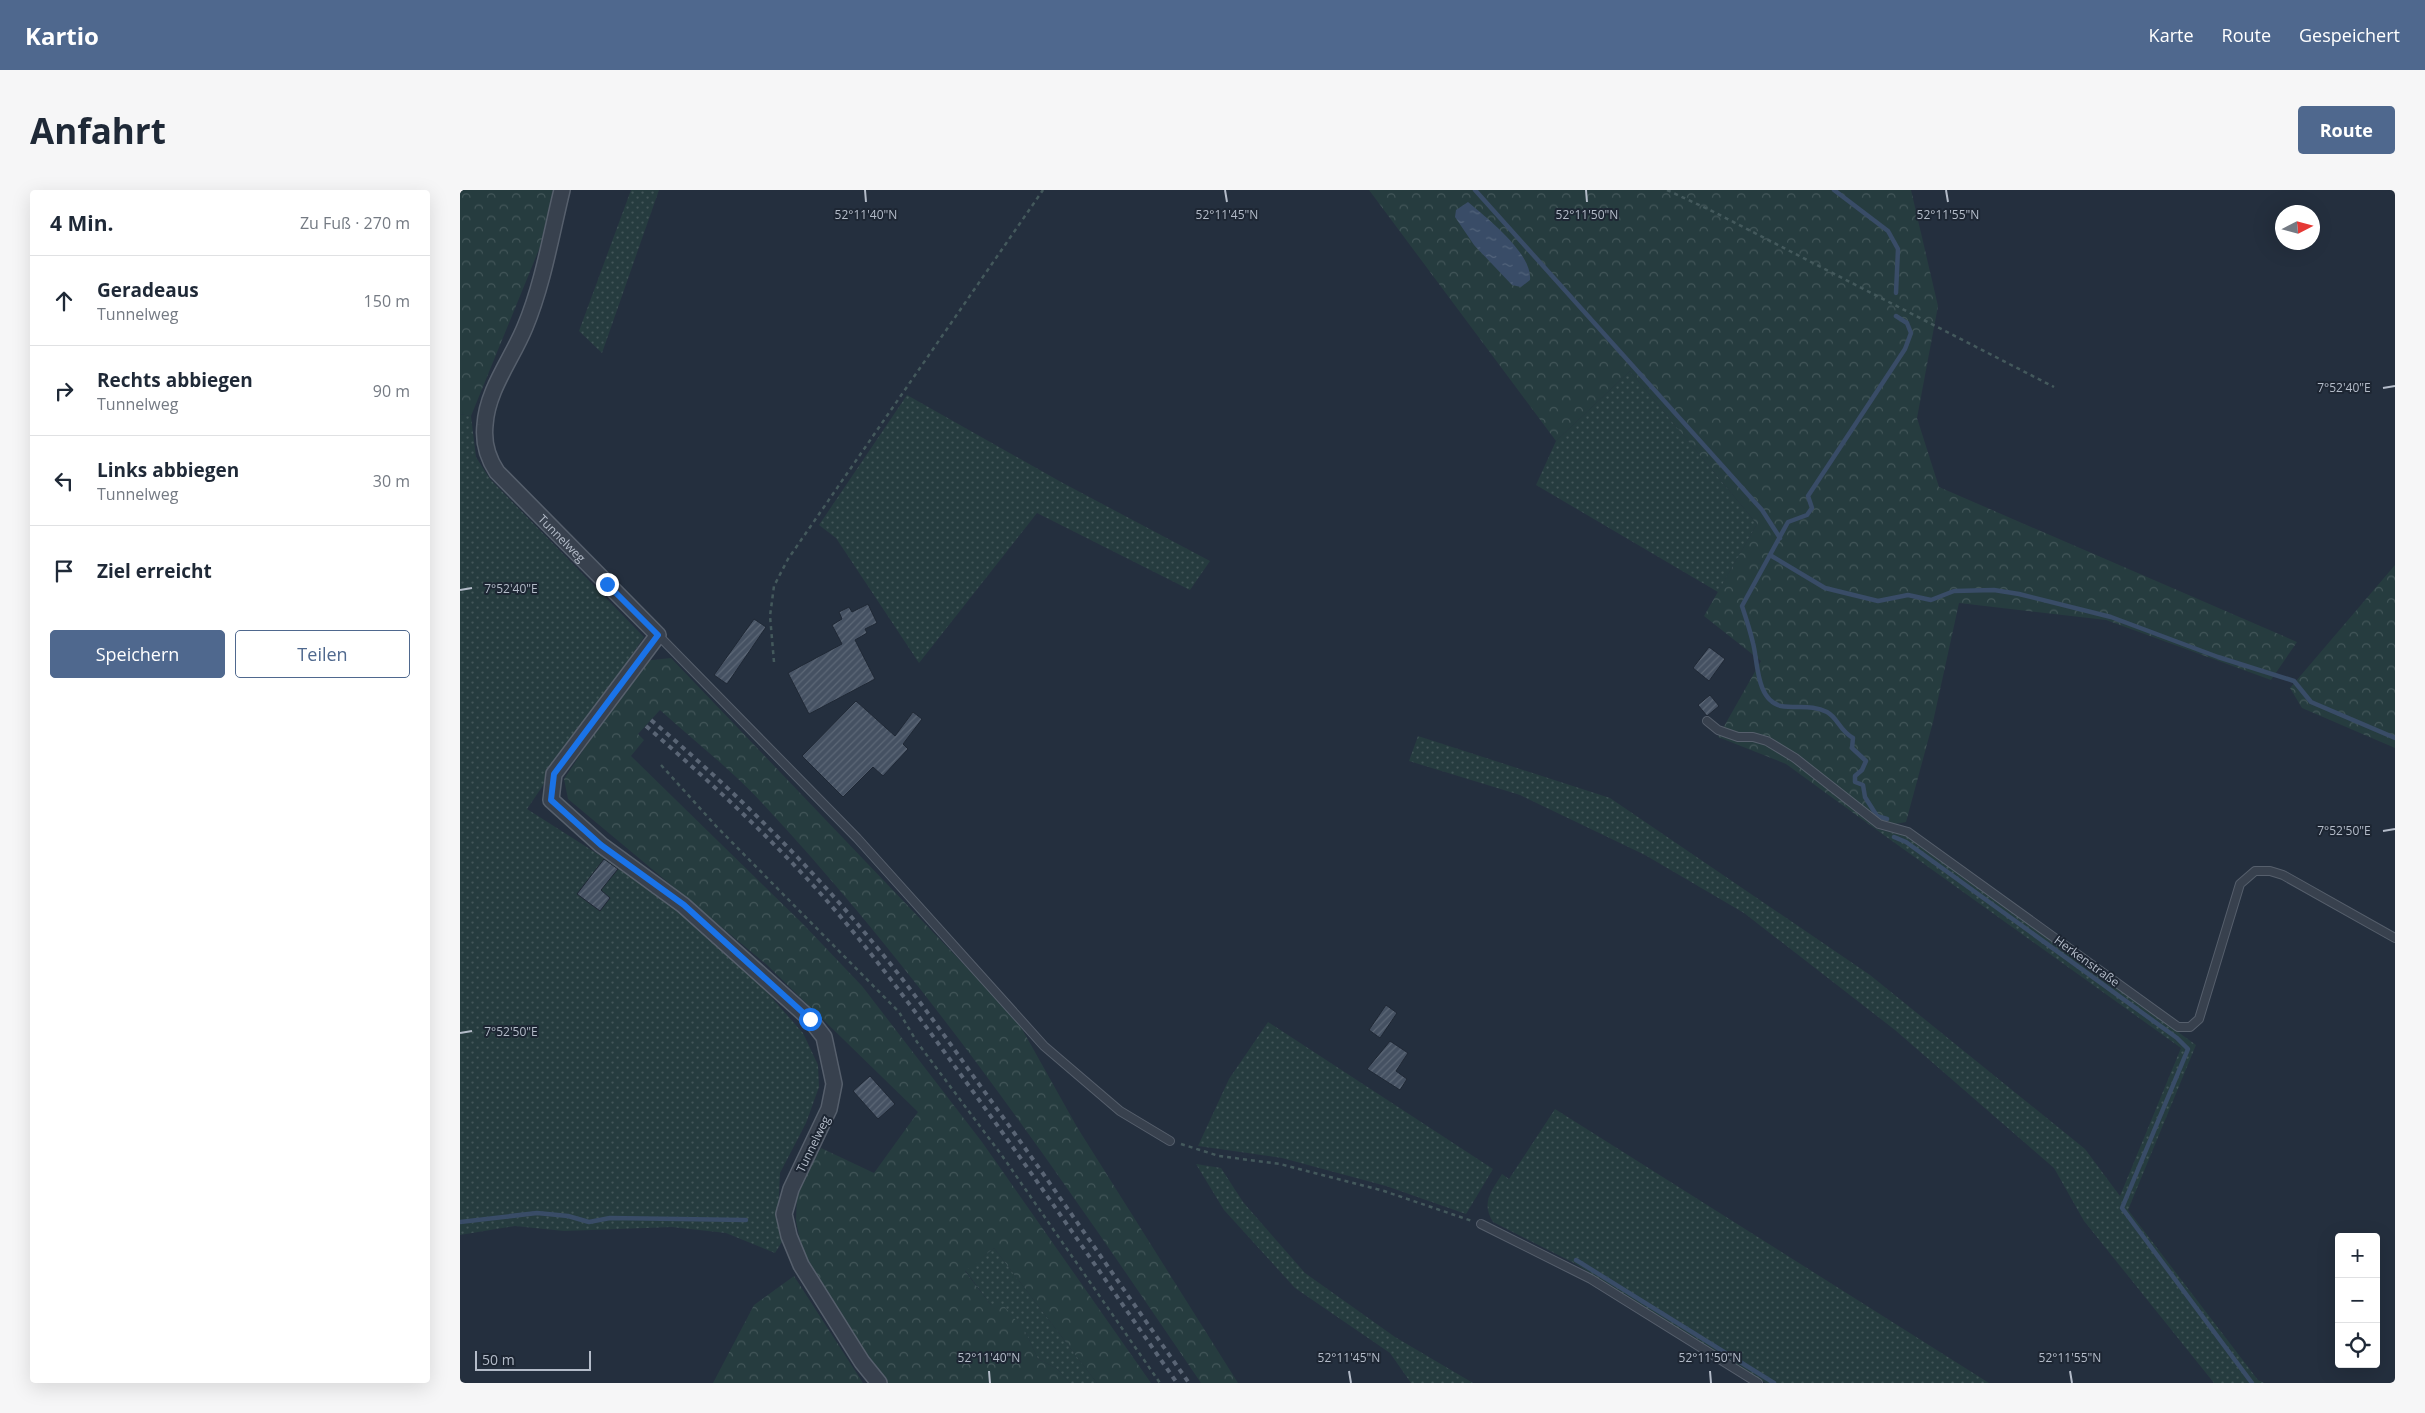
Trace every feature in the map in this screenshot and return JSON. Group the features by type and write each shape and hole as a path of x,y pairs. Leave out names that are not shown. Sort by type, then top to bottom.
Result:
{"street":[{"name":"Tunnelweg","path":"562,190 545,265 526,326 488,404 484,442 488,459 497,472 658,635 554,774 551,800 601,845 684,905 810,1019 824,1037 834,1084 830,1109 791,1190 784,1214 789,1236 802,1264 862,1362 879,1383"}],"lane":[{"path":"658,635 857,838 1044,1046 1120,1111 1170,1141"},
{"name":"Herkenstraße","path":"1708,722 1718,730 1738,737 1754,737 1767,741 1796,758 1880,824 1908,832 2178,1027 2190,1027 2199,1019 2240,884 2255,871 2270,871 2283,875 2395,938"},
{"path":"1481,1224 1591,1279 1758,1383"}],"path":[{"path":"774,662 770,616 773,593 774,586 788,559 1043,190"},
{"path":"1667,190 1712,210 2054,387"},
{"path":"661,765 716,826 879,989 899,1012 917,1042 1003,1157 1160,1383"},
{"path":"1170,1141 1219,1156 1280,1164 1374,1188 1481,1224"}],"green space":[{"path":"460,190 553,190 540,247 471,416 460,414"},
{"path":"631,190 659,190 602,353 579,331"},
{"path":"1369,190 1911,190 1938,306 1917,418 1939,487 2297,642 2271,680 2106,620 1959,603 1933,722 1906,822 1874,828 1786,764 1718,737 1761,661 1704,616 1757,524 1630,371 1556,441"},
{"path":"1630,371 1757,524 1718,592 1536,485 1556,441"},
{"path":"907,395 1061,482 1210,561 1190,590 1037,513 919,663 836,538 819,525"},
{"path":"460,414 471,416 476,457 490,479 644,637 527,809 640,881 678,911 756,980 803,1033 818,1065 819,1087 806,1123 780,1173 778,1216 783,1240 775,1253 726,1233 672,1227 564,1231 515,1226 460,1235"},
{"path":"2395,565 2395,748 2302,708 2290,688"},
{"path":"671,658 1017,1020 1077,1127 1238,1383 1201,1383 993,1085 882,941 824,871 751,791 660,710 638,734 644,740 631,756 803,924 862,986 982,1142 1151,1383 1097,1383 994,1248 965,1271 991,1305 1005,1307 1026,1333 1038,1359 1056,1368 1070,1383 888,1383 860,1345 802,1250 796,1221 797,1191 821,1148 874,1173 918,1112 767,965 568,799 564,779 643,661"},
{"path":"1418,736 1610,798 1870,975 2085,1149 2120,1196 2181,1048 1874,828 1909,837 2196,1045 2128,1210 2258,1380 2264,1383 2214,1383 2084,1221 2054,1168 1895,1030 1744,913 1645,855 1520,795 1409,761"},
{"path":"1268,1022 1493,1169 1466,1214 1386,1186 1282,1158 1198,1146 1229,1079"},
{"path":"1555,1109 1989,1383 1766,1383 1574,1263 1493,1222 1488,1209 1491,1192 1502,1174 1509,1179"},
{"path":"1196,1164 1221,1168 1243,1202 1305,1273 1395,1337 1473,1383 1411,1383 1390,1353 1295,1288 1224,1210"},
{"path":"994,1248 1097,1383 1070,1383 1056,1368 1038,1359 1026,1333 991,1305 965,1270"},
{"path":"794,1276 863,1383 713,1383 754,1305"}],"water":[{"path":"1468,202 1507,237 1524,259 1529,270 1530,280 1521,287 1512,285 1474,245 1455,217 1456,210"}],"building":[{"path":"868,604 877,623 865,629 867,633 855,640 875,679 809,714 788,673 842,644 832,625 842,619 839,612 849,607 852,612"},
{"path":"754,619 766,627 727,684 714,675"},
{"path":"1709,647 1725,659 1709,681 1693,668"},
{"path":"1710,695 1719,706 1707,716 1698,705"},
{"path":"856,701 895,736 913,712 922,719 903,744 908,749 883,776 873,767 843,797 802,756"},
{"path":"604,859 618,869 601,890 610,898 600,911 577,894"},
{"path":"1386,1005 1397,1013 1380,1038 1369,1030"},
{"path":"1390,1041 1408,1053 1396,1071 1407,1079 1400,1090 1367,1069"},
{"path":"870,1076 895,1104 878,1119 853,1091"}],"waterway":[{"path":"1475,190 1762,510 1780,538"},
{"path":"1834,190 1888,231 1898,249 1896,293"},
{"path":"1887,819 1877,816 1865,797 1863,785 1855,782 1855,776 1862,770 1866,761 1852,748 1853,738 1848,735 1834,717 1816,708 1781,706 1767,696 1762,688 1753,643 1742,606 1788,522 1807,515 1812,508 1808,496 1905,349 1911,333 1907,323 1896,316"},
{"path":"1770,555 1825,588 1878,601 1908,595 1931,600 1954,591 1994,590 2019,594 2111,617 2218,657 2294,681 2311,702 2395,738"},
{"path":"1894,837 1906,842 2177,1038 2188,1049 2122,1208 2252,1383"},
{"path":"460,1222 537,1213 568,1216 589,1222 610,1218 746,1220"},
{"path":"1576,1260 1774,1383"}],"railway":[{"path":"651,720 709,771 793,852 845,909 884,956 924,1008 1057,1193 1189,1383"},
{"path":"646,726 758,828 821,894 879,964 1048,1197 1177,1383"}],"route":[{"path":"607,584 658,635 554,774 551,800 601,845 684,905 810,1019"}]}
